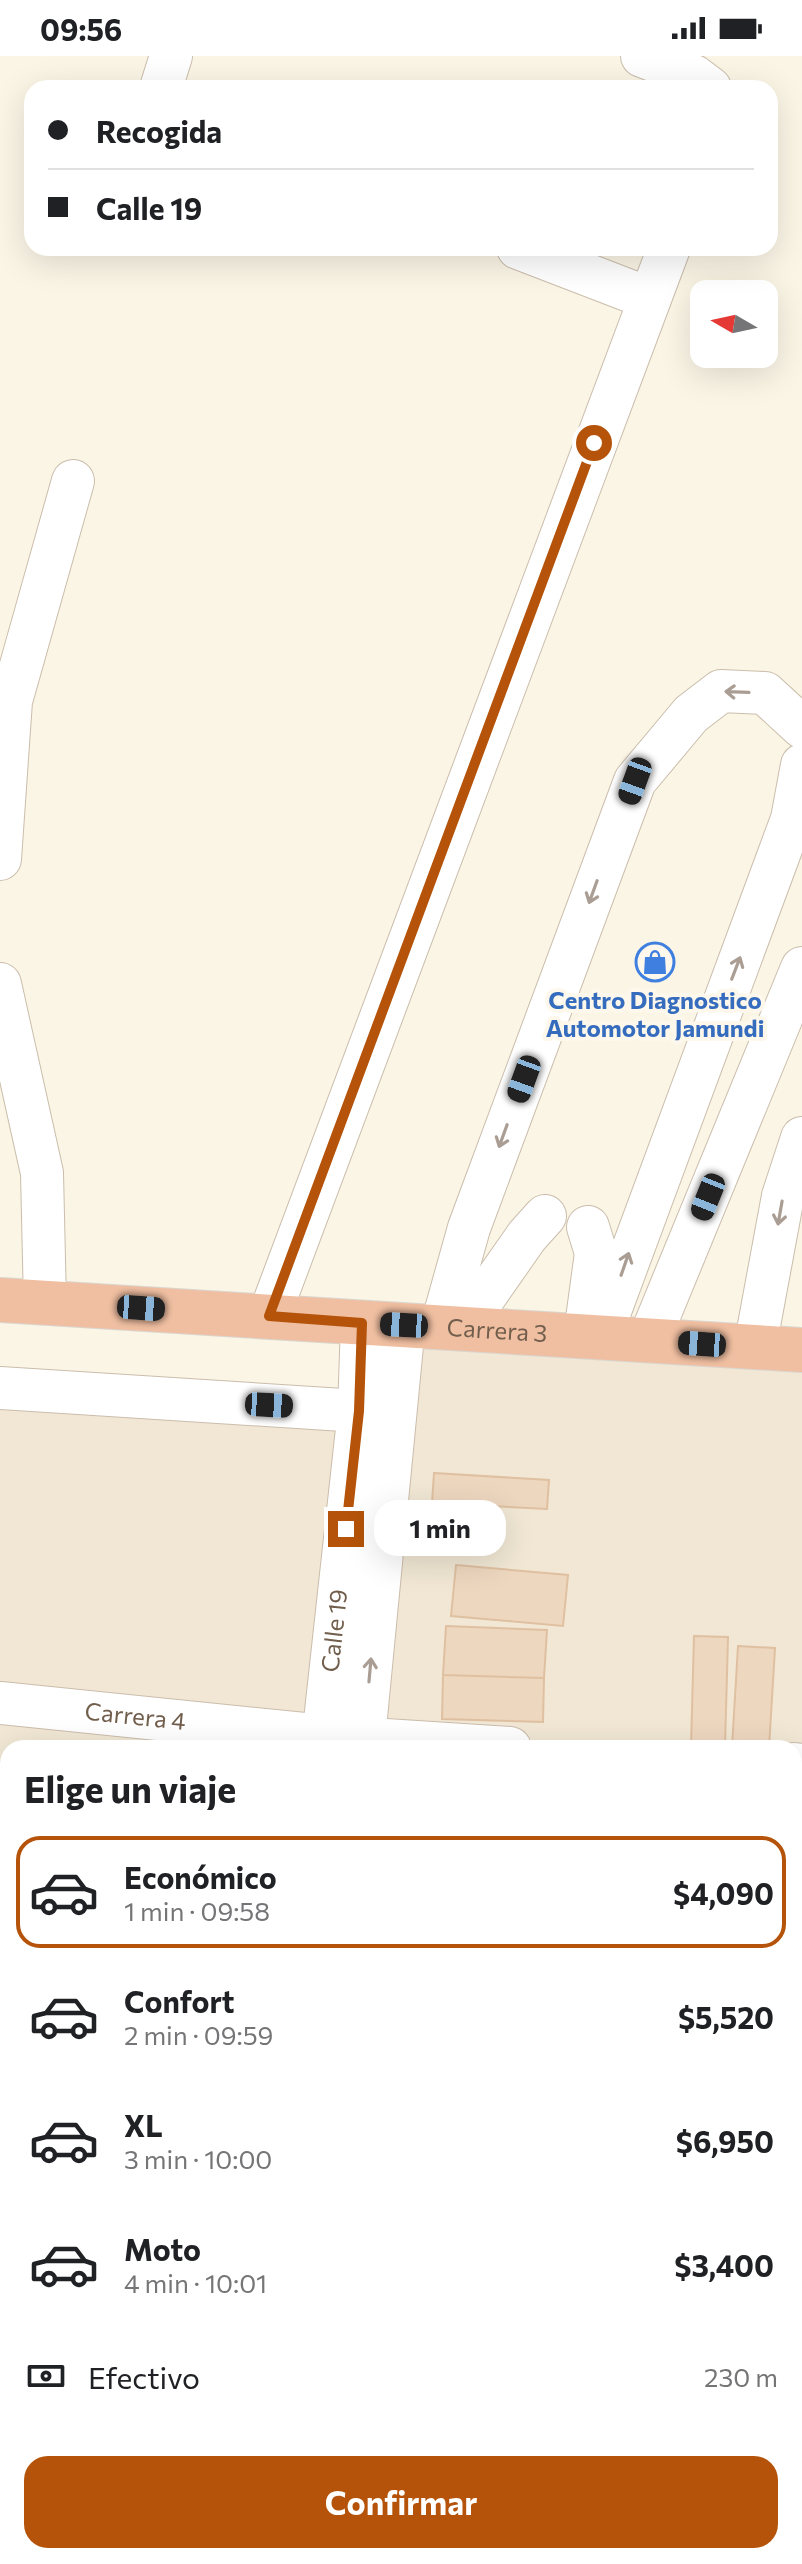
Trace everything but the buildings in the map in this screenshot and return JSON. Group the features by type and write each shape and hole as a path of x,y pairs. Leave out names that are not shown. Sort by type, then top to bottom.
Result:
{"highway":[{"name":"Carrera 3","path":"0,1300 802,1350"}],"street":[{"path":"164,80 171,56"},
{"path":"642,56 699,80"},
{"path":"539,256 648,298"},
{"path":"269,1316 666,256"},
{"path":"0,859 11,701 73,481"},
{"name":"Calle 19","path":"343,1740 376,1410 469,1228 635,781 691,714 721,691 765,693 802,727"},
{"path":"593,1337 792,819 802,765"},
{"path":"649,1340 802,968"},
{"path":"0,984 42,1173 45,1303"},
{"path":"755,1347 783,1196 802,1138"},
{"path":"417,1326 527,1236 545,1216"},
{"path":"588,1227 596,1253 593,1337"},
{"path":"0,1388 376,1410"},
{"name":"Carrera 4","path":"0,1703 317,1740"}],"shaded area":[{"path":"404,1325 802,1350 802,1740 364,1740"},
{"path":"0,1388 359,1411 323,1740 0,1740"}],"place":[{"name":"Centro Diagnostico Automotor Jamundi","path":"655,962"}],"route":[{"path":"346,1529 359,1411 362,1323 269,1316 594,443"}]}
